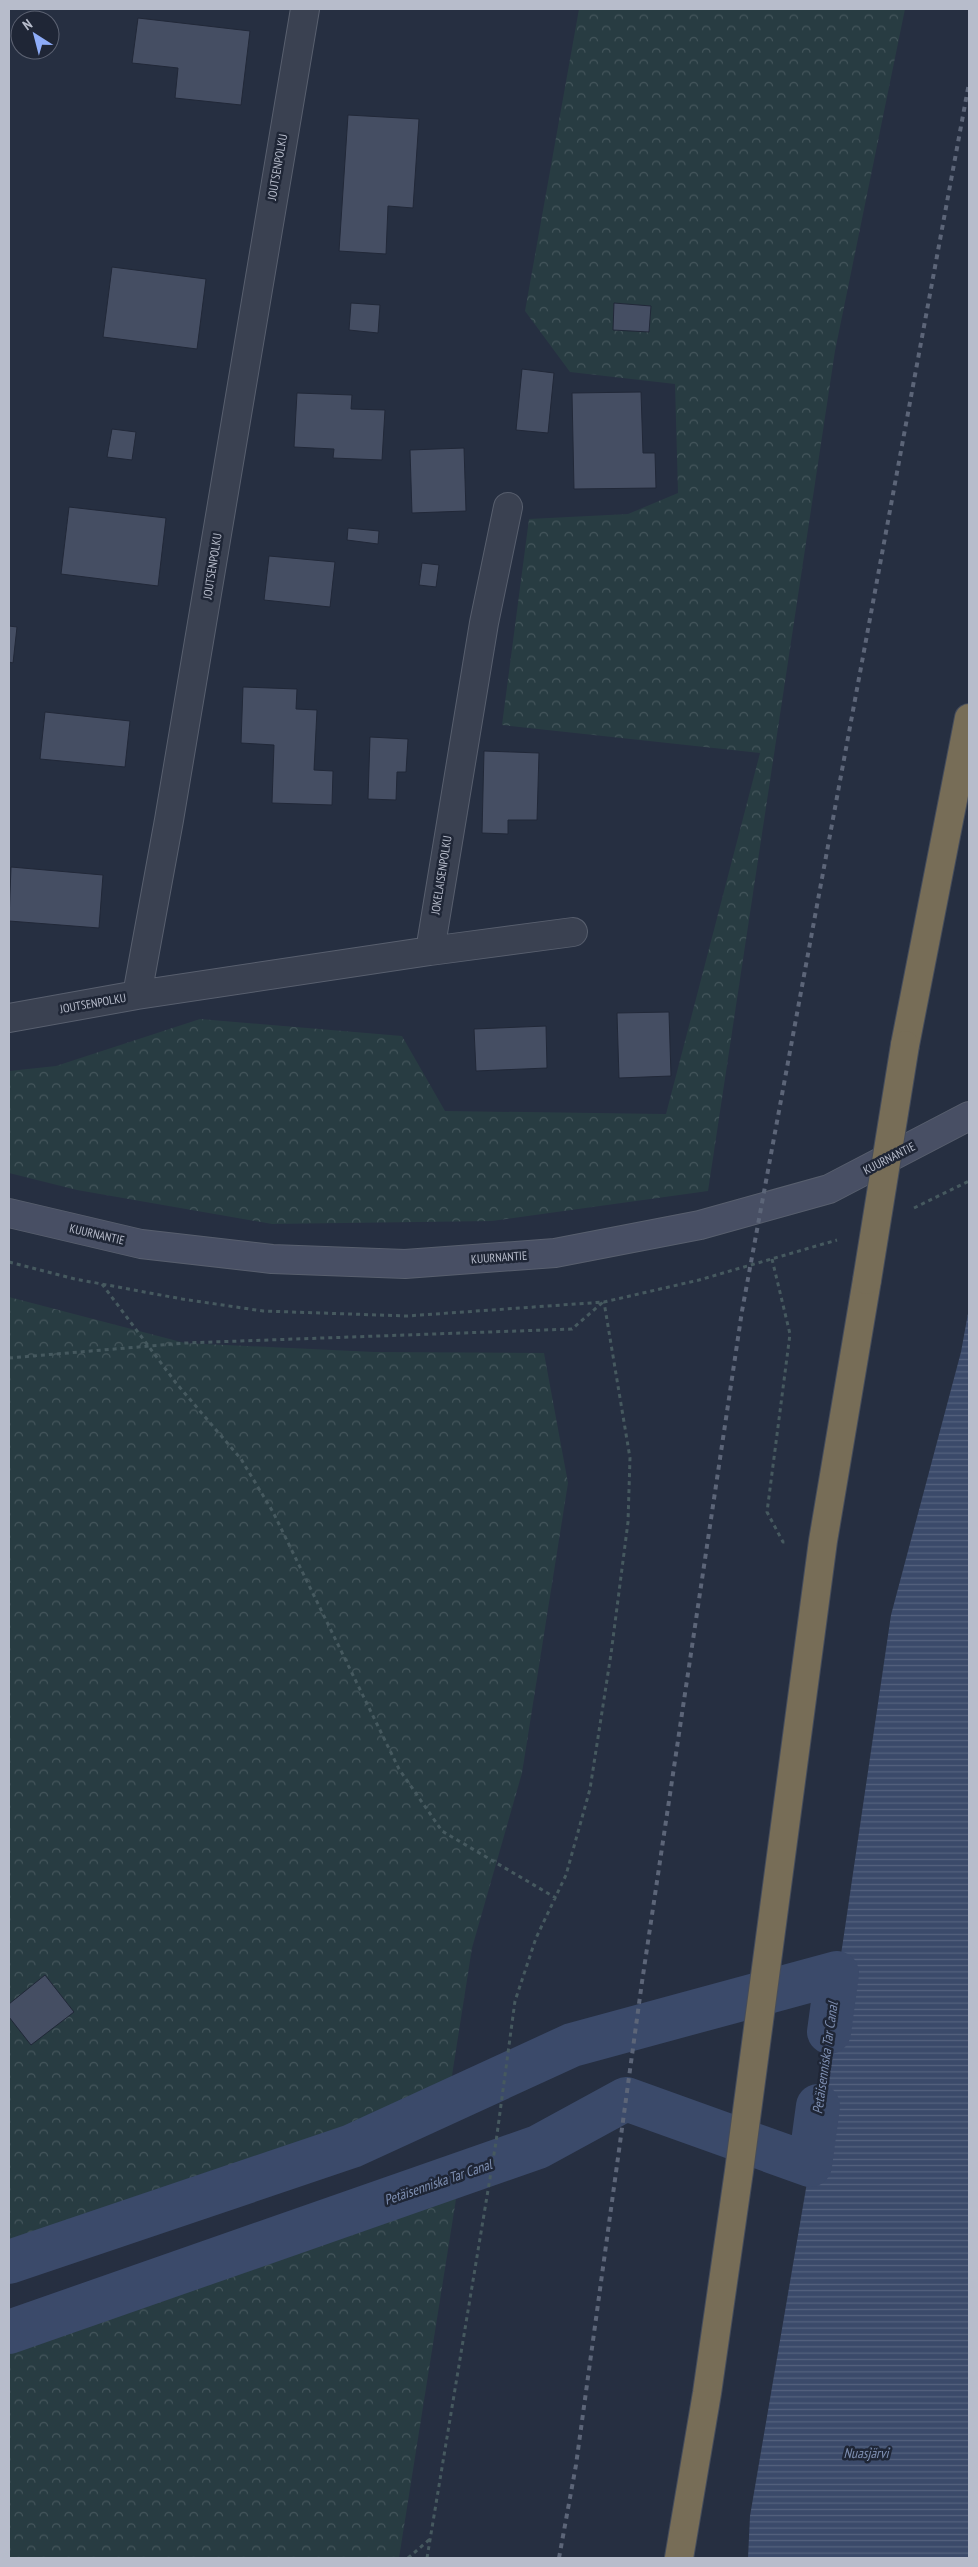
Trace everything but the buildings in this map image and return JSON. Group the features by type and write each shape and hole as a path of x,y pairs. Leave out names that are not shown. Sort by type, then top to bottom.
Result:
{"highway":[{"path":"679,2558 707,2393 739,2172 823,1541 905,1045 969,718"}],"street":[{"name":"JOUTSENPOLKU","path":"9,1018 137,995 174,791 305,9"},
{"name":"JOKELAISENPOLKU","path":"430,951 481,642 508,507"},
{"path":"137,995 430,951 573,932"},
{"name":"KUURNANTIE","path":"9,1214 141,1244 272,1258 405,1264 555,1253 700,1225 829,1189 969,1116"}],"path":[{"path":"911,1210 969,1181"},
{"path":"9,1262 182,1299 272,1311 407,1316 604,1302 698,1280 843,1238"},
{"path":"772,1259 790,1334 767,1512 783,1542 823,1541"},
{"path":"102,1283 176,1384 241,1459 273,1512 399,1769 442,1831 556,1898"},
{"path":"9,1358 148,1346 572,1329 604,1302"},
{"path":"427,2558 496,2142 515,2001 536,1938 566,1876 590,1789 628,1522 630,1458 604,1302"},
{"path":"408,2558 430,2539"}],"green space":[{"path":"579,9 905,9 835,351 708,1191 492,1221 272,1224 77,1190 9,1173 9,1071 56,1066 200,1019 402,1036 445,1111 666,1114 760,753 502,725 529,519 628,514 678,493 675,384 570,372 525,311"},
{"path":"9,1297 185,1343 374,1352 544,1353 568,1483 522,1773 472,1948 448,2101 352,2146 9,2261"},
{"path":"460,2174 399,2558 9,2558 9,2332"}],"water":[{"name":"Nuasjärvi","path":"969,1308 969,2558 748,2558 750,2516 810,2165 822,2059 842,1948 891,1615 961,1352"}],"waterway":[{"name":"Petäisenniska Tar Canal","path":"9,2262 352,2146 572,2045 837,1973 829,2032"},
{"name":"Petäisenniska Tar Canal","path":"9,2332 538,2147 626,2099 810,2165 818,2106"}],"railway":[{"path":"559,2558 576,2465 642,1982 742,1311 969,83"}]}
